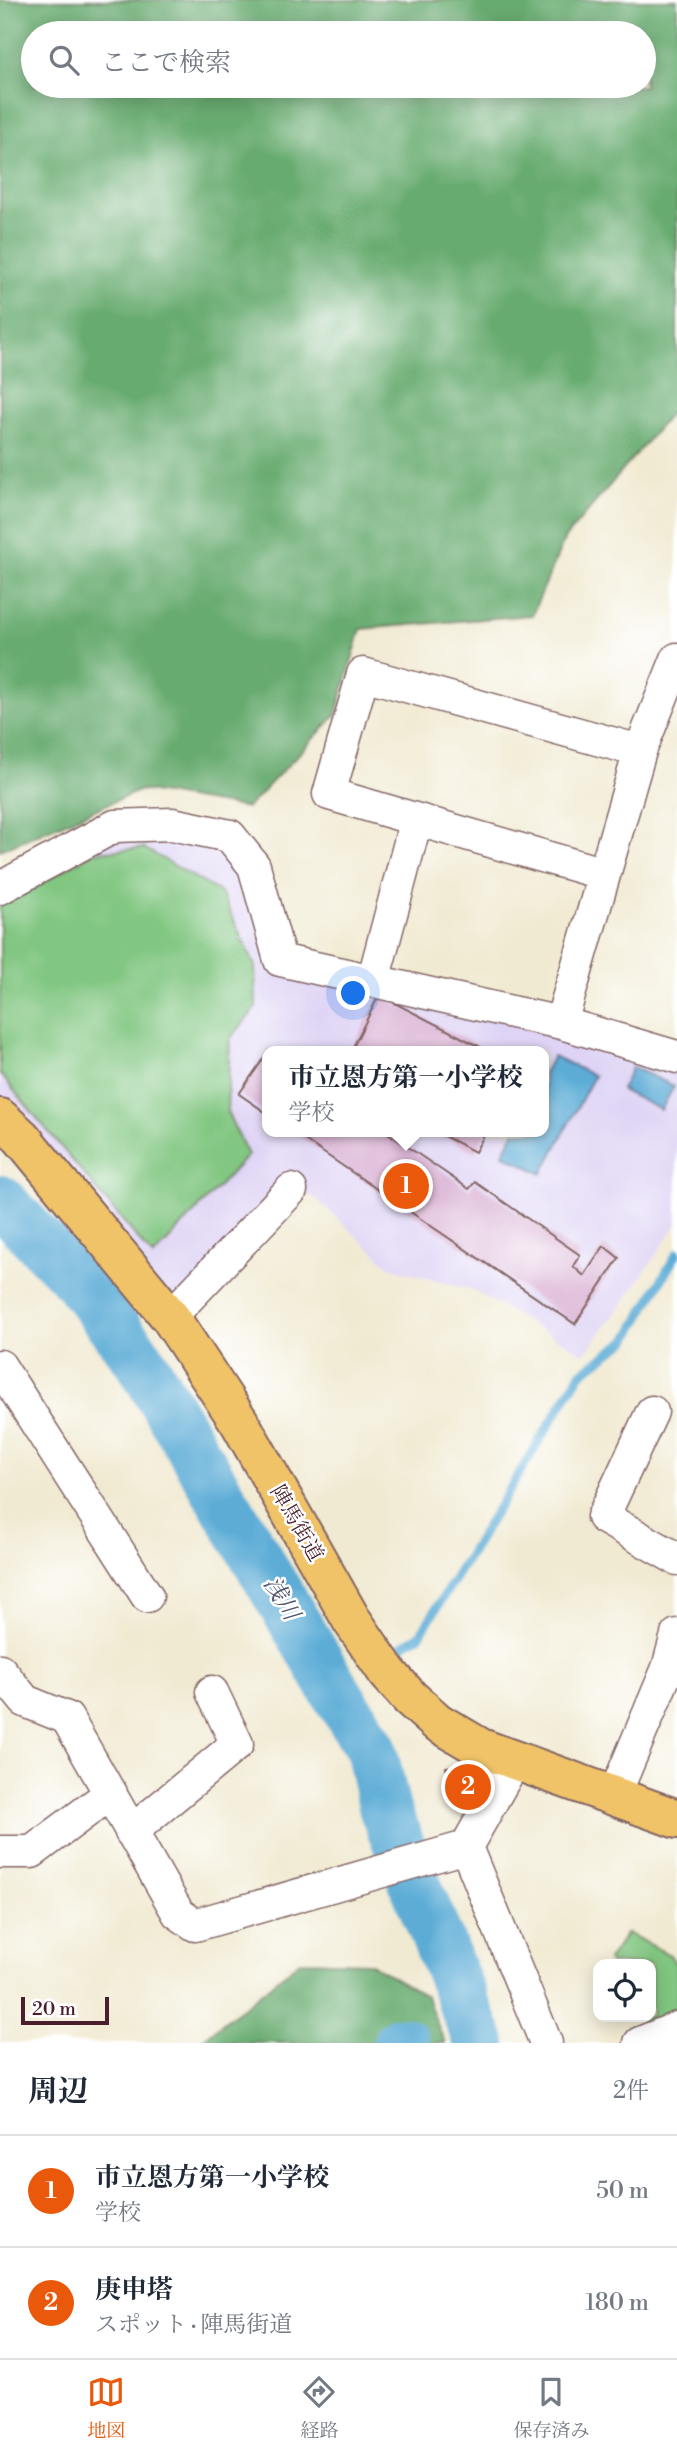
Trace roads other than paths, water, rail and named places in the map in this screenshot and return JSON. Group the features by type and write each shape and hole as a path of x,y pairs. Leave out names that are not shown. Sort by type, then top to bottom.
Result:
{"main road":[{"name":"陣馬街道","path":"0,1118 21,1137 170,1317 240,1423 351,1619 387,1672 410,1698 437,1722 481,1748 677,1819"}],"street":[{"path":"561,1023 640,751 677,659"},
{"path":"604,874 329,794 363,674 640,751"},
{"path":"373,981 416,820"},
{"path":"0,888 115,826 172,824 230,836 254,866 280,960 561,1023 677,1057"},
{"path":"170,1317 291,1190"},
{"path":"0,1366 147,1596"},
{"path":"652,1412 603,1517 677,1559"},
{"path":"614,1796 668,1668 677,1635"},
{"path":"0,1670 25,1701 67,1718 178,1913 195,1925 459,1850 514,1762"},
{"path":"131,1832 237,1744 212,1692"},
{"path":"0,1852 32,1852 111,1793"},
{"path":"459,1850 546,2043"},
{"path":"640,2043 677,2028"}],"water":[{"path":"553,1056 594,1076 542,1174 503,1154 512,1137 549,1137 549,1064"},
{"path":"632,1067 674,1086 661,1110 621,1090"}],"waterway":[{"name":"浅川","path":"0,1201 77,1279 141,1362 371,1748 385,1810 480,2043"},
{"path":"392,1652 420,1635 581,1373 627,1340 677,1253"},
{"path":"334,1689 353,1677"},
{"path":"399,2043 404,2043"}],"place":[{"name":"市立恩方第一小学校","path":"406,1186"},
{"name":"庚申塔","path":"468,1787"}]}
